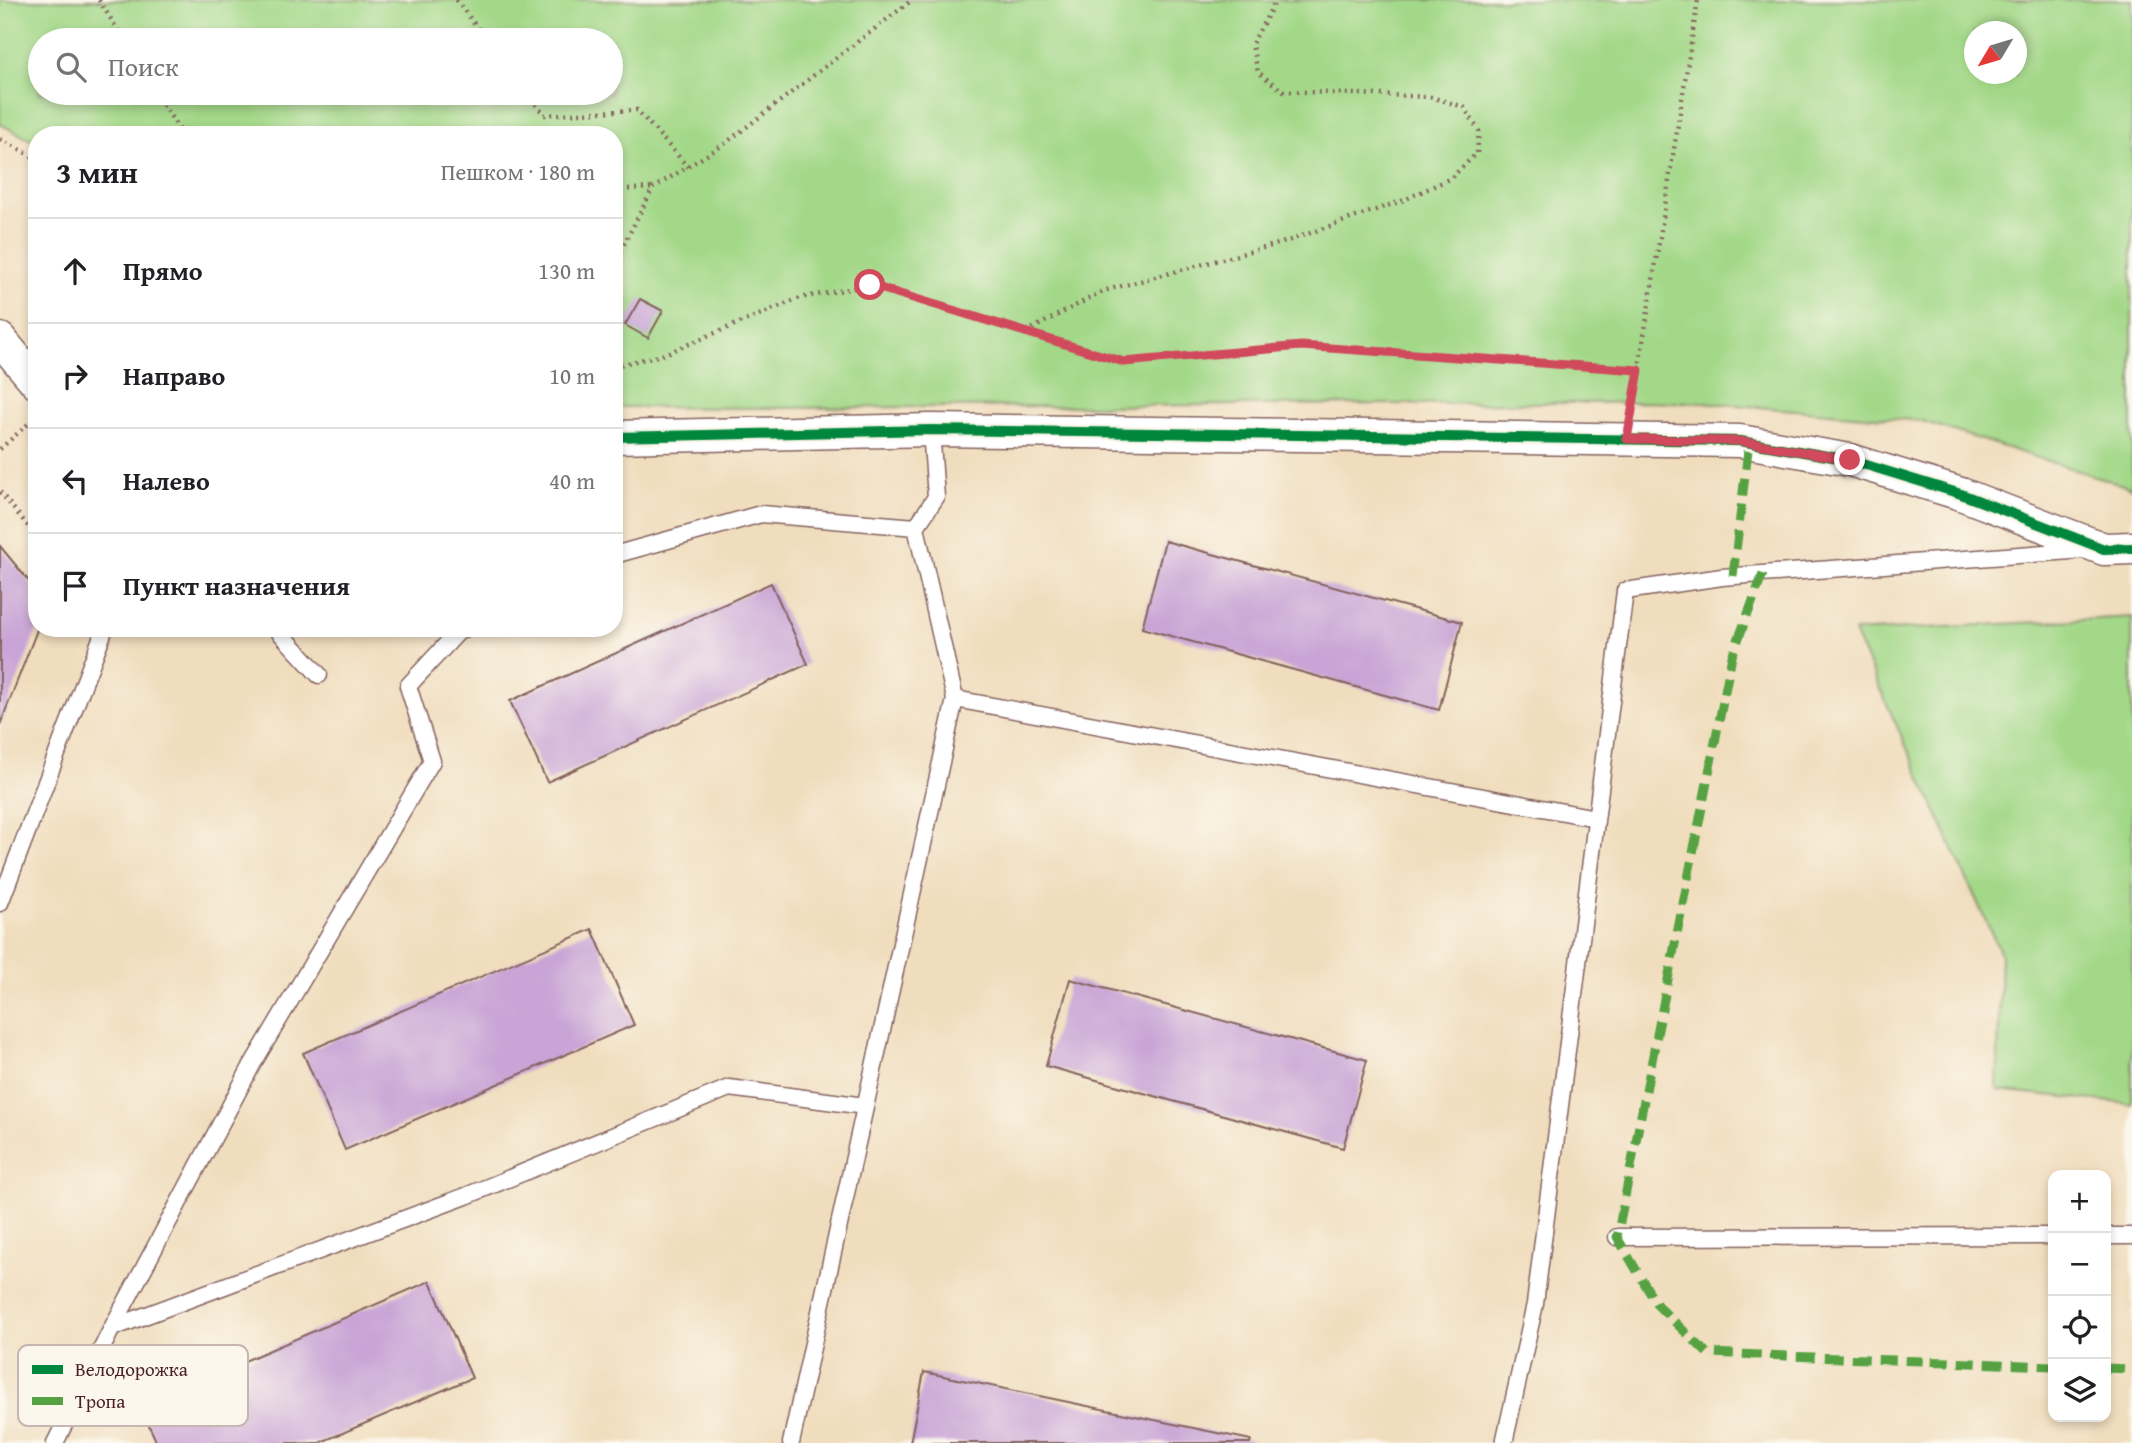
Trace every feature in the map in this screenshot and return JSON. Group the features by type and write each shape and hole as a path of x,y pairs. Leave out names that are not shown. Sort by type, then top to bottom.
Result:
{"street":[{"path":"0,339 28,372"},
{"path":"623,437 931,430 1740,441 1850,460 1961,494 2118,548"}],"lane":[{"path":"791,1443 955,699 916,527 936,497 931,430"},
{"path":"623,552 761,514 916,527"},
{"path":"1504,1443 1535,1304 1625,591 1722,577 2118,548"},
{"path":"0,904 102,637"},
{"path":"284,637 319,675"},
{"path":"104,1345 252,1065 432,761 408,686 453,637"},
{"path":"955,699 1596,818"},
{"path":"112,1328 466,1196 729,1087 865,1106"},
{"path":"1617,1237 2048,1236"},
{"path":"2111,1236 2132,1236"},
{"path":"55,1443 63,1426"}],"path":[{"path":"100,0 117,28"},
{"path":"457,0 478,28"},
{"path":"623,190 653,188 723,145 912,0"},
{"path":"1026,333 1103,291 1282,243 1404,200 1451,178 1477,153 1479,131 1464,107 1431,97 1283,92 1258,72 1252,44 1276,0"},
{"path":"1627,439 1698,0"},
{"path":"163,105 177,126"},
{"path":"536,105 544,115 637,110 688,167"},
{"path":"0,139 28,154"},
{"path":"623,246 653,188"},
{"path":"623,364 662,355 800,298 870,285 1124,362 1301,346 1639,370"},
{"path":"0,449 28,425"},
{"path":"0,492 28,526"}],"green space":[{"path":"0,0 2132,0 2132,488 1922,421 1701,402 623,407 623,126 28,126 28,138 0,124"},
{"path":"2132,617 2132,1104 1997,1090 2001,954 1854,632"}],"building":[{"path":"640,299 663,311 648,338 625,325"},
{"path":"1165,541 1462,622 1439,710 1142,628"},
{"path":"0,546 28,580 28,637 34,637 0,725"},
{"path":"771,583 808,664 547,782 510,701"},
{"path":"592,929 634,1025 345,1150 303,1053"},
{"path":"1070,979 1367,1060 1343,1148 1046,1066"},
{"path":"430,1281 472,1378 319,1443 157,1443 149,1426 248,1426 248,1359"},
{"path":"924,1372 1251,1440 1250,1443 910,1443"}],"marked path":[{"path":"1733,576 1749,442"},
{"path":"1763,574 1732,656 1617,1237 1657,1305 1707,1353 2048,1366"},
{"path":"2111,1368 2132,1369"}],"cycle path":[{"path":"623,437 931,430 1740,441 1850,460 1961,494 2104,549 2132,548"}],"route":[{"path":"870,285 1124,362 1301,346 1639,370 1627,439 1740,441 1850,460"}]}
